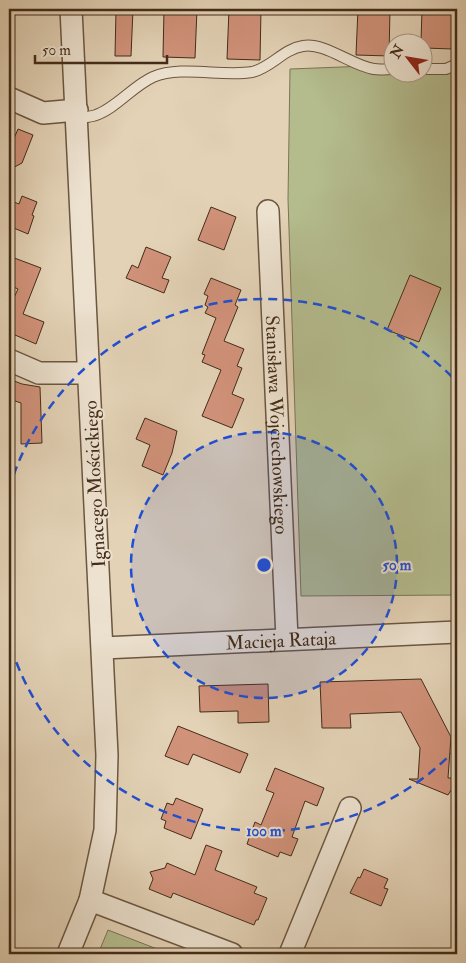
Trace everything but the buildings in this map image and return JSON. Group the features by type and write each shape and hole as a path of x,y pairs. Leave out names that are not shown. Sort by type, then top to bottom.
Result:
{"street":[{"name":"Ignacego Mościckiego","path":"68,954 90,900 104,830 107,755 71,9"},
{"path":"9,98 43,112 77,114"},
{"name":"Stanisława Wojciechowskiego","path":"268,211 287,639"},
{"path":"9,360 39,372 88,373"},
{"name":"Macieja Rataja","path":"103,648 457,632"},
{"path":"290,954 350,808"},
{"path":"90,900 232,954"}],"lane":[{"path":"77,114 96,115 134,88 156,76 180,73 253,72 287,51 304,46 317,47 374,70 384,70"},
{"path":"434,69 446,69 457,64"}],"green space":[{"path":"457,63 457,595 301,596 288,199 290,69 384,65 384,82 434,82 434,64"},
{"path":"108,930 170,954 98,954"}]}
